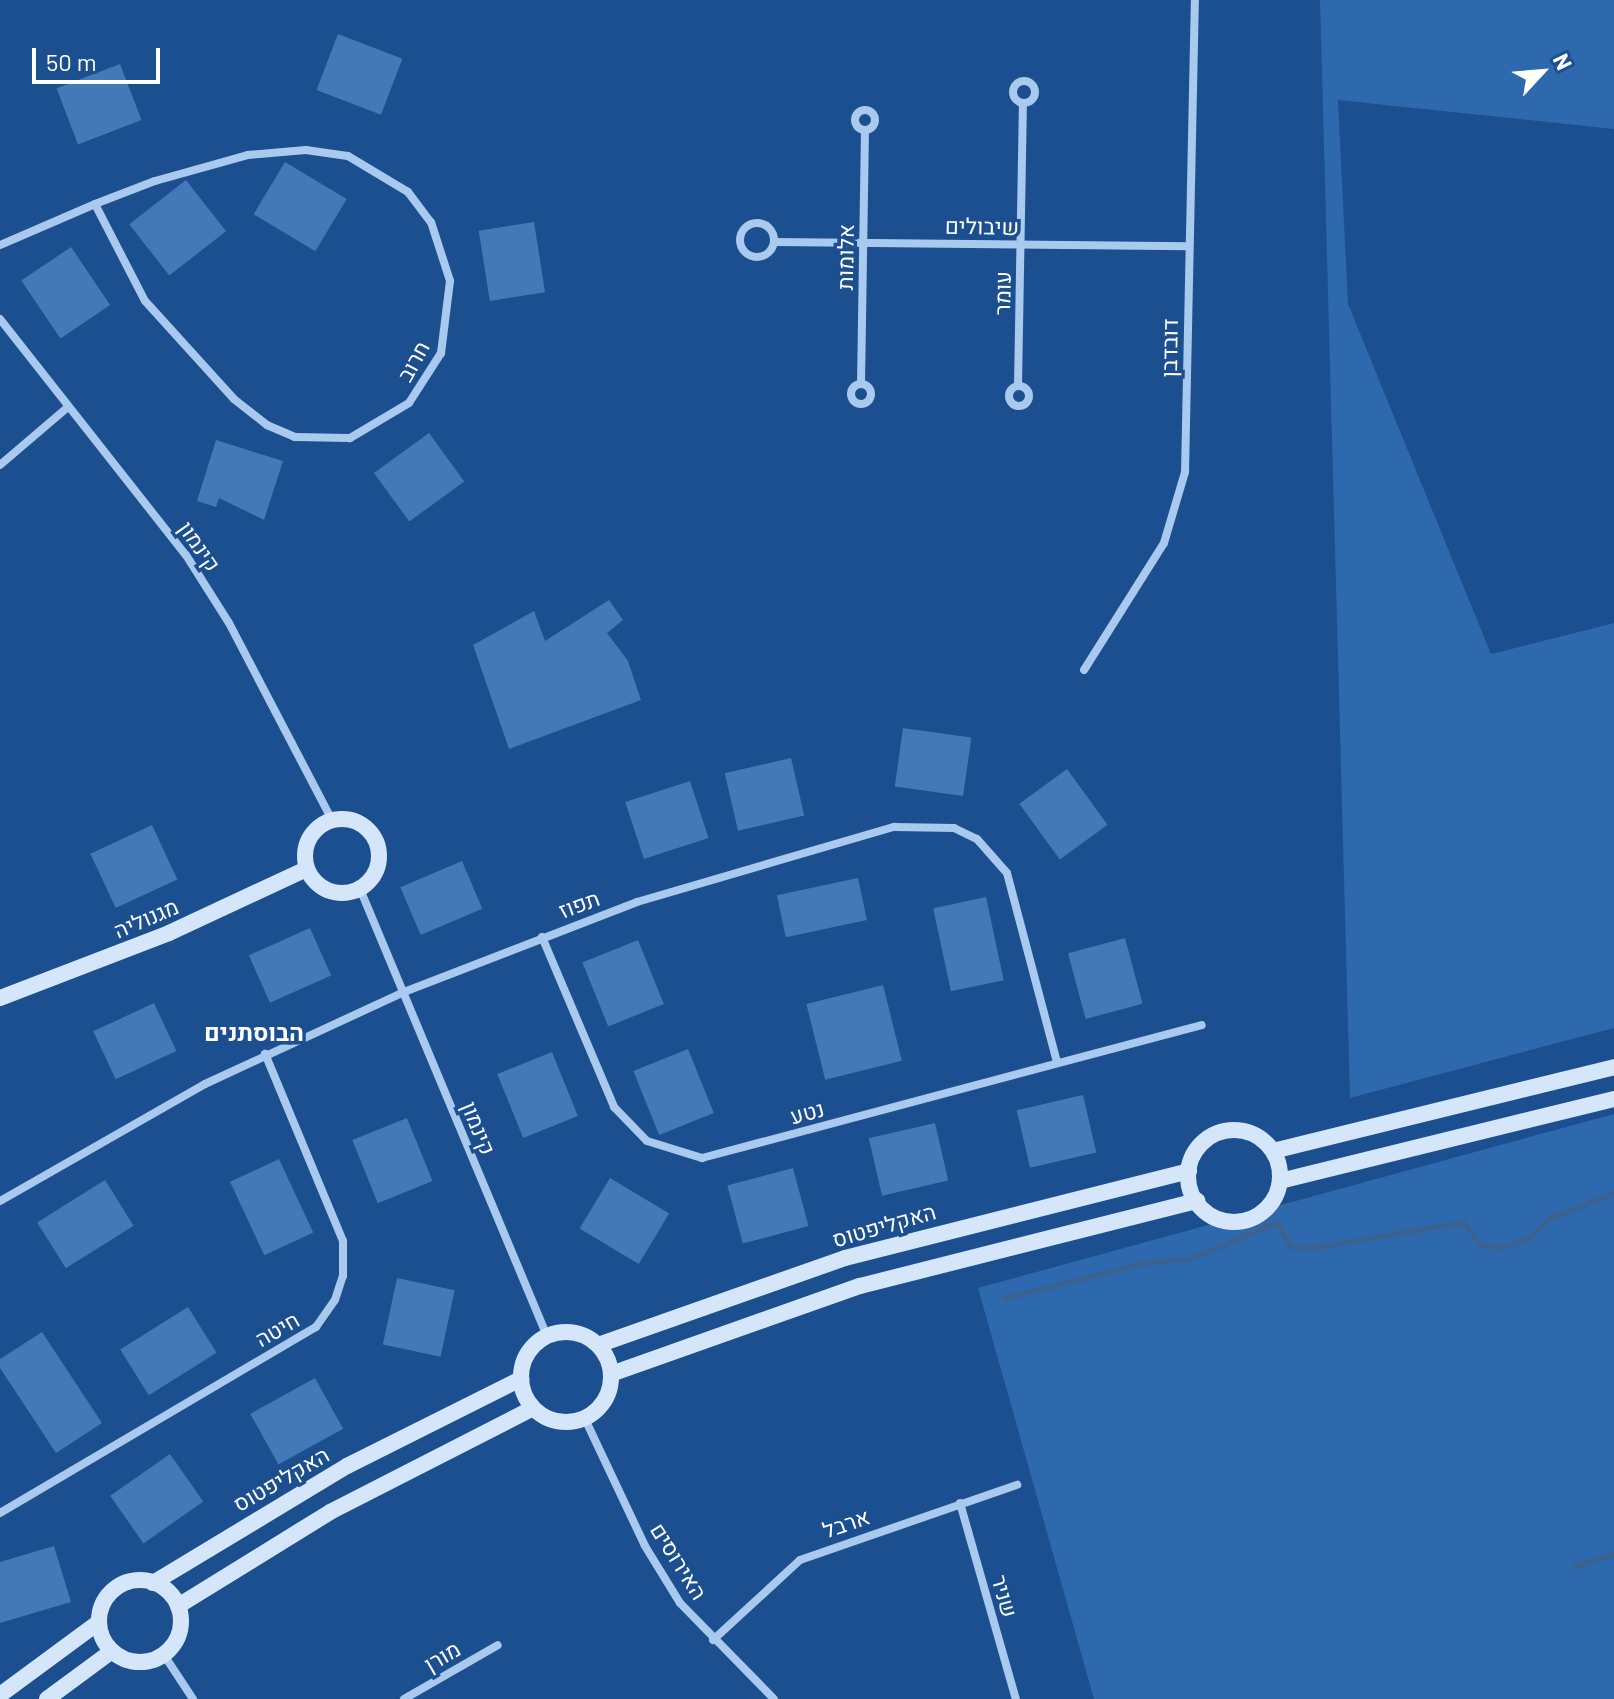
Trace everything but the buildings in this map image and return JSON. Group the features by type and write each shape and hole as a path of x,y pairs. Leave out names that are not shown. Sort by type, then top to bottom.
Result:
{"main road":[{"path":"332,820 363,825 376,842 379,863 360,889 329,892 306,869 306,845 332,820"},
{"name":"מגנוליה","path":"0,998 169,933 306,869"},
{"path":"1273,1151 1614,1067"},
{"path":"1280,1181 1614,1099"},
{"path":"1225,1130 1242,1130 1273,1151 1280,1181 1263,1212 1249,1219 1216,1218 1197,1201 1189,1171 1203,1142 1225,1130"},
{"name":"האקליפטוס","path":"598,1345 845,1258 1189,1171"},
{"path":"611,1374 860,1286 1197,1201"},
{"path":"571,1332 598,1345 611,1374 605,1401 585,1419 557,1422 533,1408 521,1379 525,1357 547,1336 571,1332"},
{"name":"האקליפטוס","path":"153,1583 347,1466 521,1379"},
{"path":"178,1606 330,1512 533,1408"},
{"path":"0,1695 99,1622 111,1591 134,1580 153,1583 178,1606 180,1633 164,1655 131,1661 112,1651 99,1622"},
{"path":"47,1699 112,1651"}],"street":[{"name":"דובדבן","path":"1084,670 1142,584 1178,509 1185,472 1195,0"},
{"name":"עומר","path":"1018,386 1023,103"},
{"name":"אלומות","path":"861,384 865,130"},
{"name":"חרוב","path":"0,245 95,204 248,155 306,150 348,156 408,192 431,222 450,281 441,353 409,403 378,425 324,440 281,431 234,399 145,301 95,204"},
{"path":"761,223 774,242 768,253 755,257 744,252 740,237 750,225 761,223"},
{"name":"שיבולים","path":"774,242 1189,246"},
{"name":"קינמון","path":"0,319 186,555 229,623 332,820"},
{"path":"0,465 68,407"},
{"name":"תפוז","path":"0,1201 265,1054 404,992 542,937 696,884 880,831 924,824 954,828 977,839 1007,873 1057,1062"},
{"name":"קינמון","path":"360,889 547,1336"},
{"name":"נטע","path":"542,937 614,1107 647,1141 673,1153 702,1158 1202,1025"},
{"name":"חיטה","path":"0,1513 316,1327 335,1300 343,1276 343,1241 265,1054"},
{"name":"האירוסים","path":"585,1419 645,1546 680,1603 774,1699"},
{"name":"ארבל","path":"713,1640 800,1560 1017,1485"},
{"name":"שניר","path":"960,1503 1016,1699"},
{"name":"מורן","path":"404,1699 498,1645"},
{"path":"164,1655 193,1699"}],"shaded area":[{"path":"1320,0 1614,0 1614,129 1338,100 1348,304 1491,654 1614,623 1614,1028 1350,1098"},
{"path":"1614,1114 1614,1699 1094,1699 978,1288"}],"waterway":[{"path":"1004,1298 1147,1262 1188,1259 1278,1222 1289,1246 1310,1248 1464,1222 1481,1245 1505,1247 1527,1238 1549,1218 1614,1193"},
{"path":"1574,1566 1614,1554"}],"district":[{"name":"הבוסתנים","path":"254,1032"}]}
